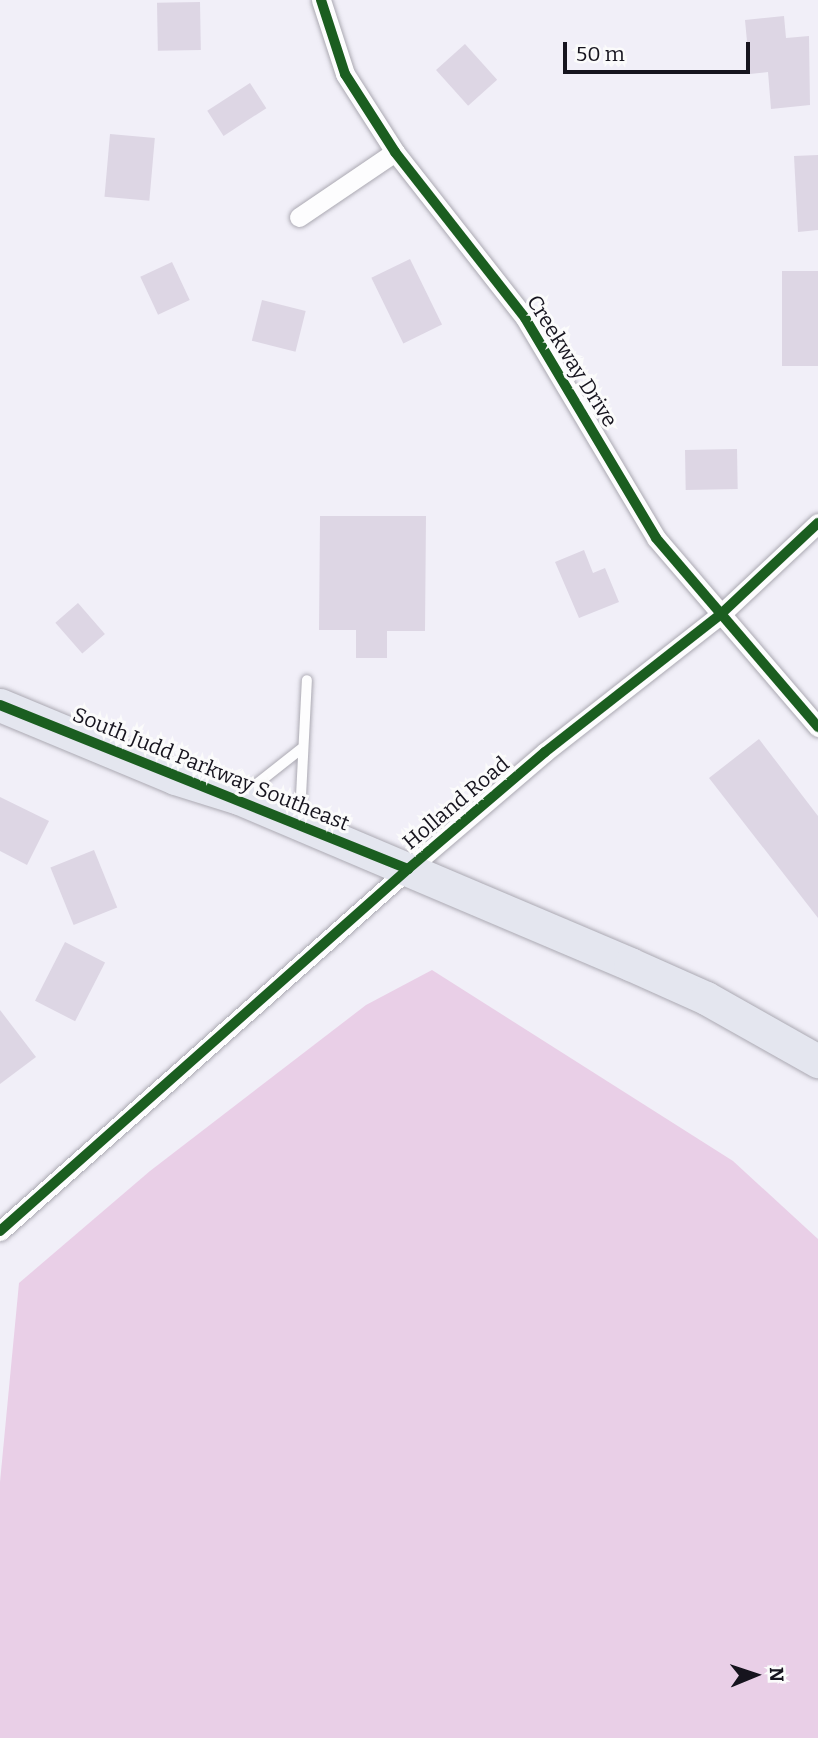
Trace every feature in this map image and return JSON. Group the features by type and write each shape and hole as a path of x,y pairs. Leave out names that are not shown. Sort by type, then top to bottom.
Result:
{"highway":[{"name":"South Judd Parkway Southeast","path":"0,705 175,778 239,798 706,998 818,1061"}],"street":[{"name":"Creekway Drive","path":"321,0 345,74 394,152 525,318 656,538 818,726"},
{"path":"299,217 394,152"},
{"name":"Holland Road","path":"0,1231 408,869 545,752 721,614 818,523"}],"lane":[{"path":"299,824 301,749 307,680"},
{"path":"239,798 301,749"}],"shaded area":[{"path":"432,970 733,1161 818,1239 818,1738 0,1738 0,1482 19,1283 150,1171 366,1005"}],"building":[{"path":"200,2 201,50 158,51 157,3"},
{"path":"784,16 786,38 809,36 810,105 771,109 768,72 750,74 745,20"},
{"path":"465,44 497,80 468,106 436,70"},
{"path":"250,83 266,108 224,136 207,111"},
{"path":"110,134 155,138 149,201 105,197"},
{"path":"818,155 818,230 798,232 794,156"},
{"path":"410,259 442,325 403,343 371,278"},
{"path":"172,262 190,300 158,315 140,277"},
{"path":"782,271 818,271 818,366 782,366"},
{"path":"262,300 306,311 296,352 252,341"},
{"path":"737,449 738,489 686,490 685,450"},
{"path":"320,516 426,516 425,631 387,631 387,658 356,658 356,630 319,630"},
{"path":"584,550 593,573 605,568 619,602 579,618 555,562"},
{"path":"78,603 105,634 82,654 55,623"},
{"path":"759,739 818,816 818,918 709,778"},
{"path":"0,797 49,821 27,865 0,851"},
{"path":"94,850 117,907 74,925 50,868"},
{"path":"65,942 105,962 75,1021 35,1001"},
{"path":"0,1010 36,1057 0,1084"}],"cycle path":[{"path":"321,0 345,74 395,152 525,318 656,538 818,727"},
{"path":"0,1231 408,869 545,752 721,614 818,523"},
{"path":"0,705 408,869"}]}
